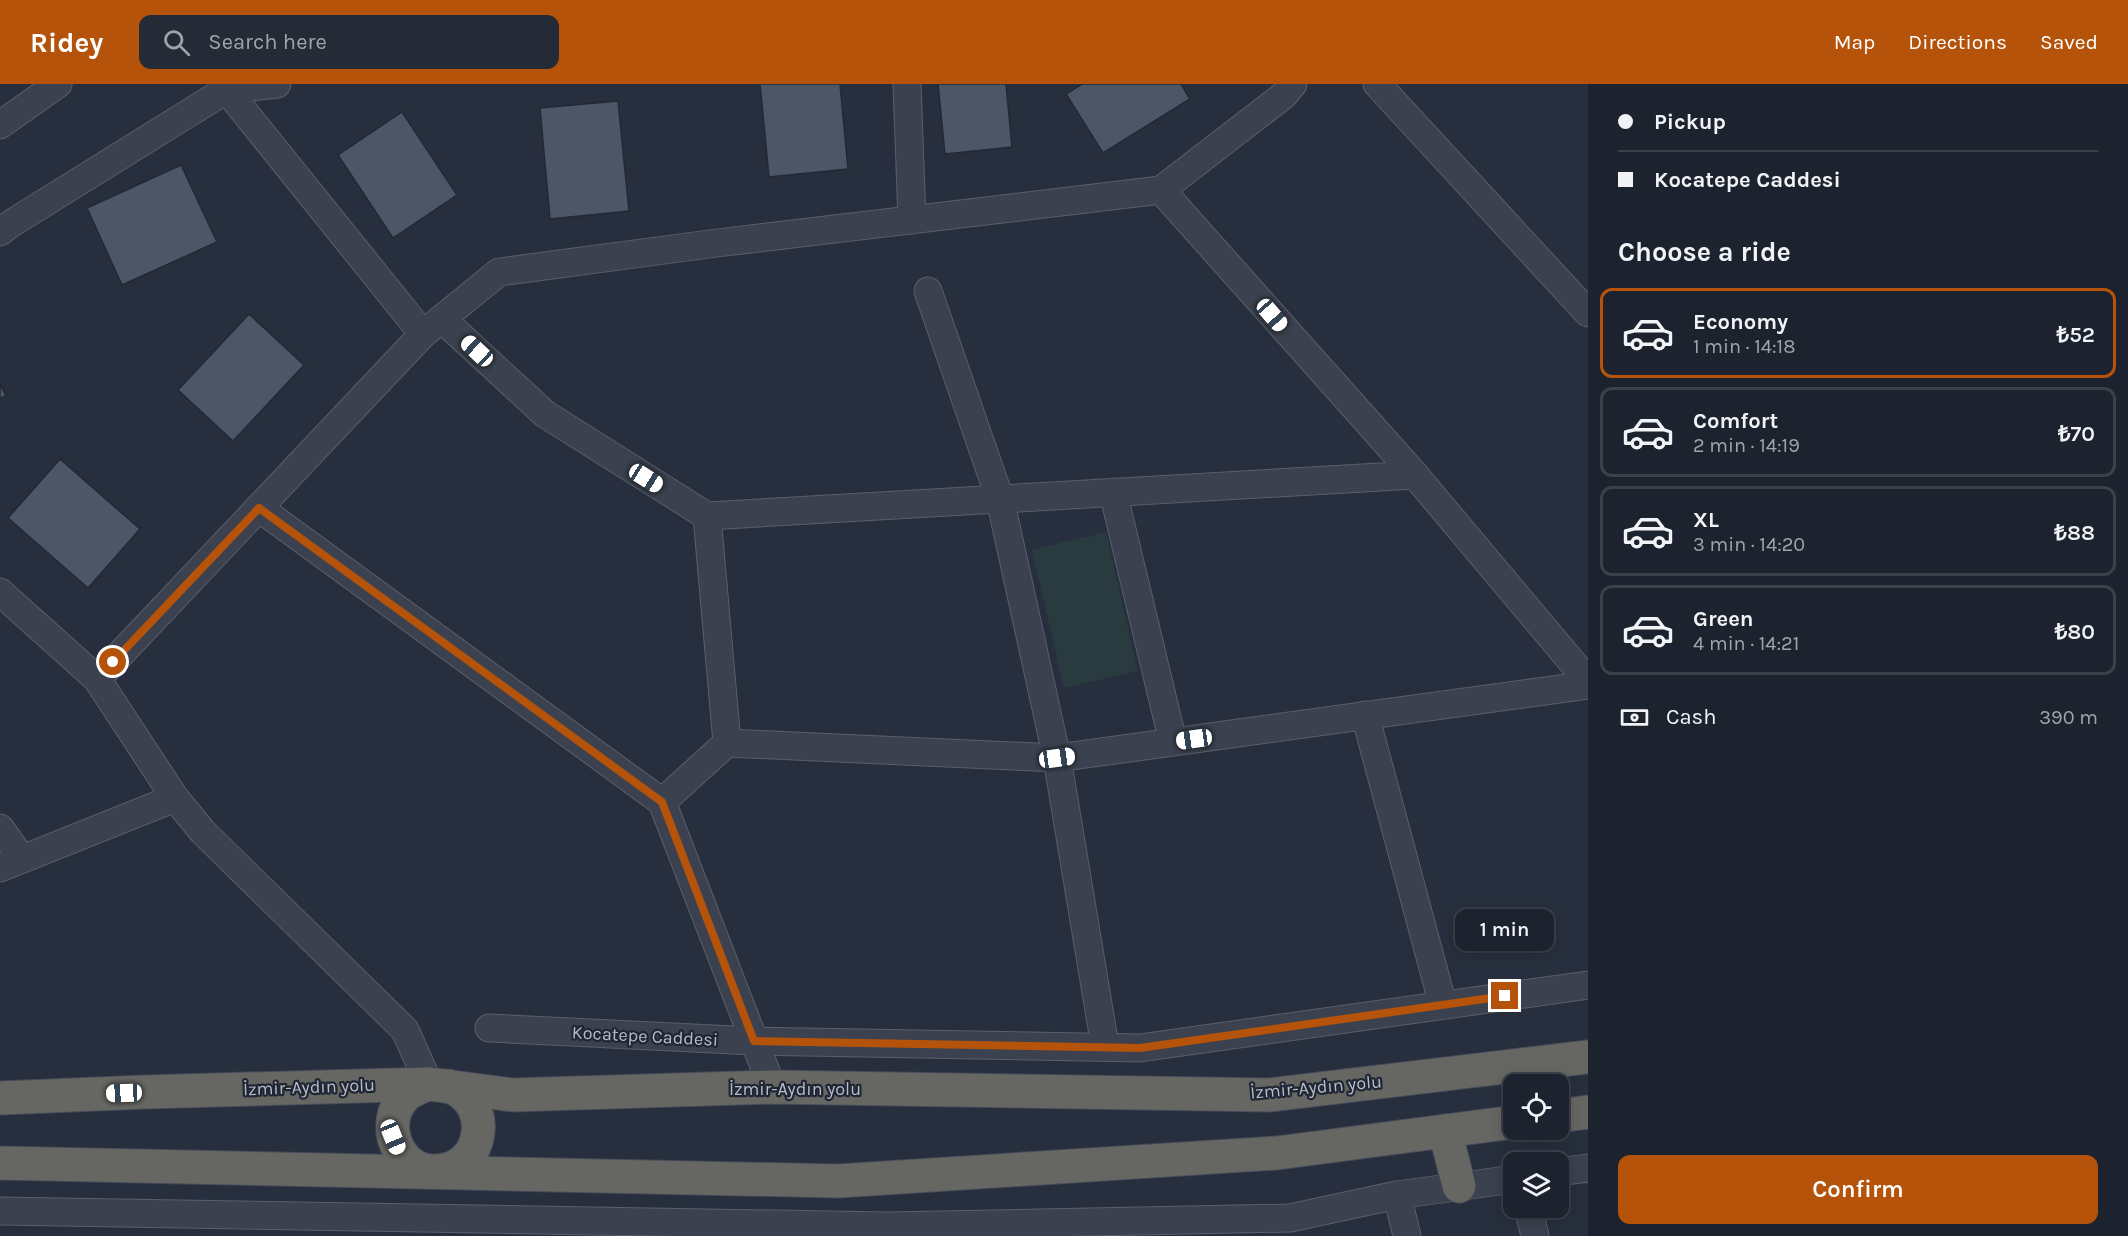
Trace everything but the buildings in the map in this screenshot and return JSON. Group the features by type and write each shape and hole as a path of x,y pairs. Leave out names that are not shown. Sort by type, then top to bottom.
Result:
{"highway":[{"name":"İzmir-Aydın yolu","path":"0,1098 438,1085 513,1095 772,1087 1269,1095 1588,1057"},
{"path":"438,1085 456,1089 468,1097 476,1110 479,1124 478,1138 472,1152 462,1163 449,1170 434,1171 420,1169 398,1150 393,1137 392,1123 396,1109 404,1098 415,1089 438,1085"},
{"path":"1569,1115 1588,1112"},
{"path":"0,1163 838,1181 1277,1153 1503,1123"},
{"path":"1445,1131 1459,1186"}],"street":[{"path":"0,125 58,84"},
{"path":"0,232 224,87 277,84"},
{"path":"907,84 912,220"},
{"path":"97,679 433,326 499,272 717,243 1161,190 1284,95 1293,84"},
{"path":"1377,84 1588,313"},
{"path":"224,87 433,326 545,414 707,516 1414,475"},
{"path":"1161,190 1414,475 1588,683"},
{"path":"928,291 1000,499 1057,758 1105,1046"},
{"path":"1113,492 1173,742"},
{"path":"259,508 662,802 772,1087"},
{"path":"707,516 728,743"},
{"path":"0,592 97,679 175,798 203,831 405,1030 438,1085"},
{"path":"662,802 728,743 1057,758 1588,683"},
{"path":"1365,715 1443,1005"},
{"path":"0,828 11,864 175,798"},
{"name":"Kocatepe Caddesi","path":"489,1028 754,1041 1140,1048 1588,985"},
{"path":"1569,1171 1588,1168"},
{"path":"0,1211 37,1224 772,1230 888,1226 1289,1227 1397,1195 1503,1180"},
{"path":"1397,1195 1407,1236"},
{"path":"1530,1218 1535,1236"}],"shaded area":[{"path":"1106,532 1138,671 1064,688 1032,550"}],"route":[{"path":"113,662 259,508 662,802 754,1041 1140,1048 1505,996"}]}
